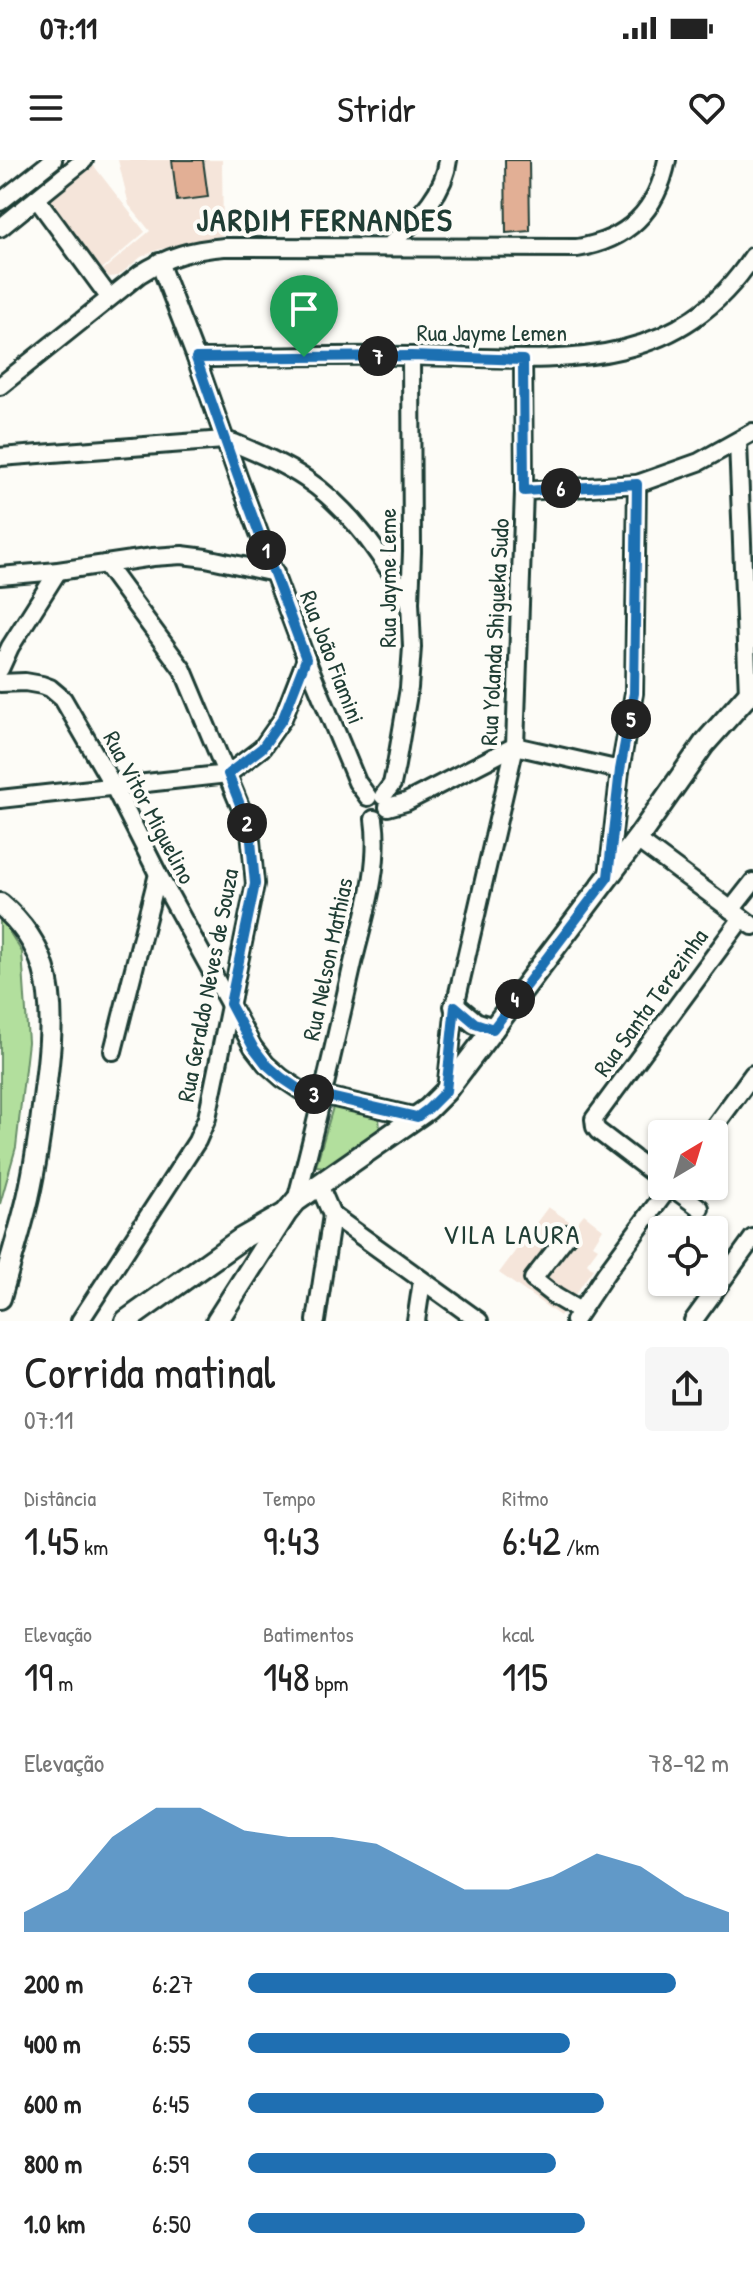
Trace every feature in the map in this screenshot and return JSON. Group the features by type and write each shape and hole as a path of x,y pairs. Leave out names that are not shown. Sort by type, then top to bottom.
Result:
{"main road":[{"path":"126,1321 417,1117 446,1091 704,744 750,691"},
{"path":"0,904 15,917 34,942 44,969 49,1000 50,1054 28,1197 0,1298"},
{"path":"455,1006 475,1023 493,1029"},
{"path":"217,1321 291,1207"}],"street":[{"path":"0,228 84,160"},
{"path":"388,247 421,215 438,191 447,174 448,160"},
{"path":"0,386 109,297 159,262 193,250 224,247 577,248 599,245 624,233 647,211 663,183 667,160"},
{"path":"33,203 43,163"},
{"path":"43,163 3,197 13,202 33,203 109,297"},
{"name":"Rua Jayme Lemen","path":"196,358 411,356 523,360 603,354 642,346 689,323 728,289 753,256"},
{"name":"Rua João Fiamini","path":"159,262 306,659 357,782 380,800 363,808 374,819"},
{"name":"Rua Jayme Leme","path":"380,800 392,784 409,688 412,647 411,356"},
{"name":"Rua Yolanda Shigueka Sudo","path":"446,1091 455,1006 515,746 524,491 523,360"},
{"path":"524,491 637,484 699,462 753,432"},
{"path":"0,457 224,440 305,478 329,496 360,528 410,602"},
{"path":"738,442 750,691"},
{"path":"238,477 253,451"},
{"path":"608,877 620,770 634,693 637,484"},
{"path":"0,576 182,555 275,573"},
{"name":"Rua Geraldo Neves de Souza","path":"80,1321 197,1141 207,1118 255,884 250,830 183,670 105,564"},
{"path":"0,669 10,647 58,571"},
{"path":"0,799 228,774 262,748 283,718 306,659"},
{"name":"Rua Vitor Miguelino","path":"0,683 42,685 63,699 114,787 253,1047 266,1064 300,1090 417,1117"},
{"path":"374,819 385,815 380,800 406,802 515,746 620,770"},
{"name":"Rua Nelson Mathias","path":"291,1207 324,1096 372,879 376,836 374,819"},
{"path":"636,839 742,918"},
{"path":"113,1051 158,874"},
{"name":"Rua Santa Terezinha","path":"648,1169 598,1131 594,1123 597,1114 742,918 753,882"},
{"path":"719,1120 753,1074"},
{"path":"319,1185 332,1215 479,1321"},
{"path":"568,1234 533,1279 577,1316 660,1200"},
{"path":"689,1200 700,1208"},
{"path":"316,1321 332,1215"},
{"path":"693,1321 753,1238"},
{"path":"737,1258 753,1250"},
{"path":"416,1321 422,1281"}],"shaded area":[{"path":"118,160 222,160 223,235 157,250 141,257 118,276 109,277 103,270 150,231 129,205"},
{"path":"94,166 145,232 102,269 48,201"},
{"path":"548,1207 575,1225 584,1214 603,1229 593,1245 598,1248 587,1263 593,1269 560,1316 499,1273"}],"green space":[{"path":"0,917 22,952 28,1042 16,1147 0,1204"},
{"path":"333,1107 379,1117 380,1129 327,1167 316,1166"}],"building":[{"path":"172,160 203,160 208,197 177,201"},
{"path":"505,160 529,160 530,231 506,233"}],"district":[{"name":"JARDIM FERNANDES","path":"325,219"},
{"name":"VILA LAURA","path":"512,1234"}],"route":[{"path":"411,356 523,360 524,491 637,484 634,693 620,770 608,877 493,1029 475,1023 455,1006 446,1091 417,1117 300,1090 266,1064 253,1047 230,1004 255,884 250,830 228,774 262,748 283,718 306,659 196,358 304,357 411,356"}]}
